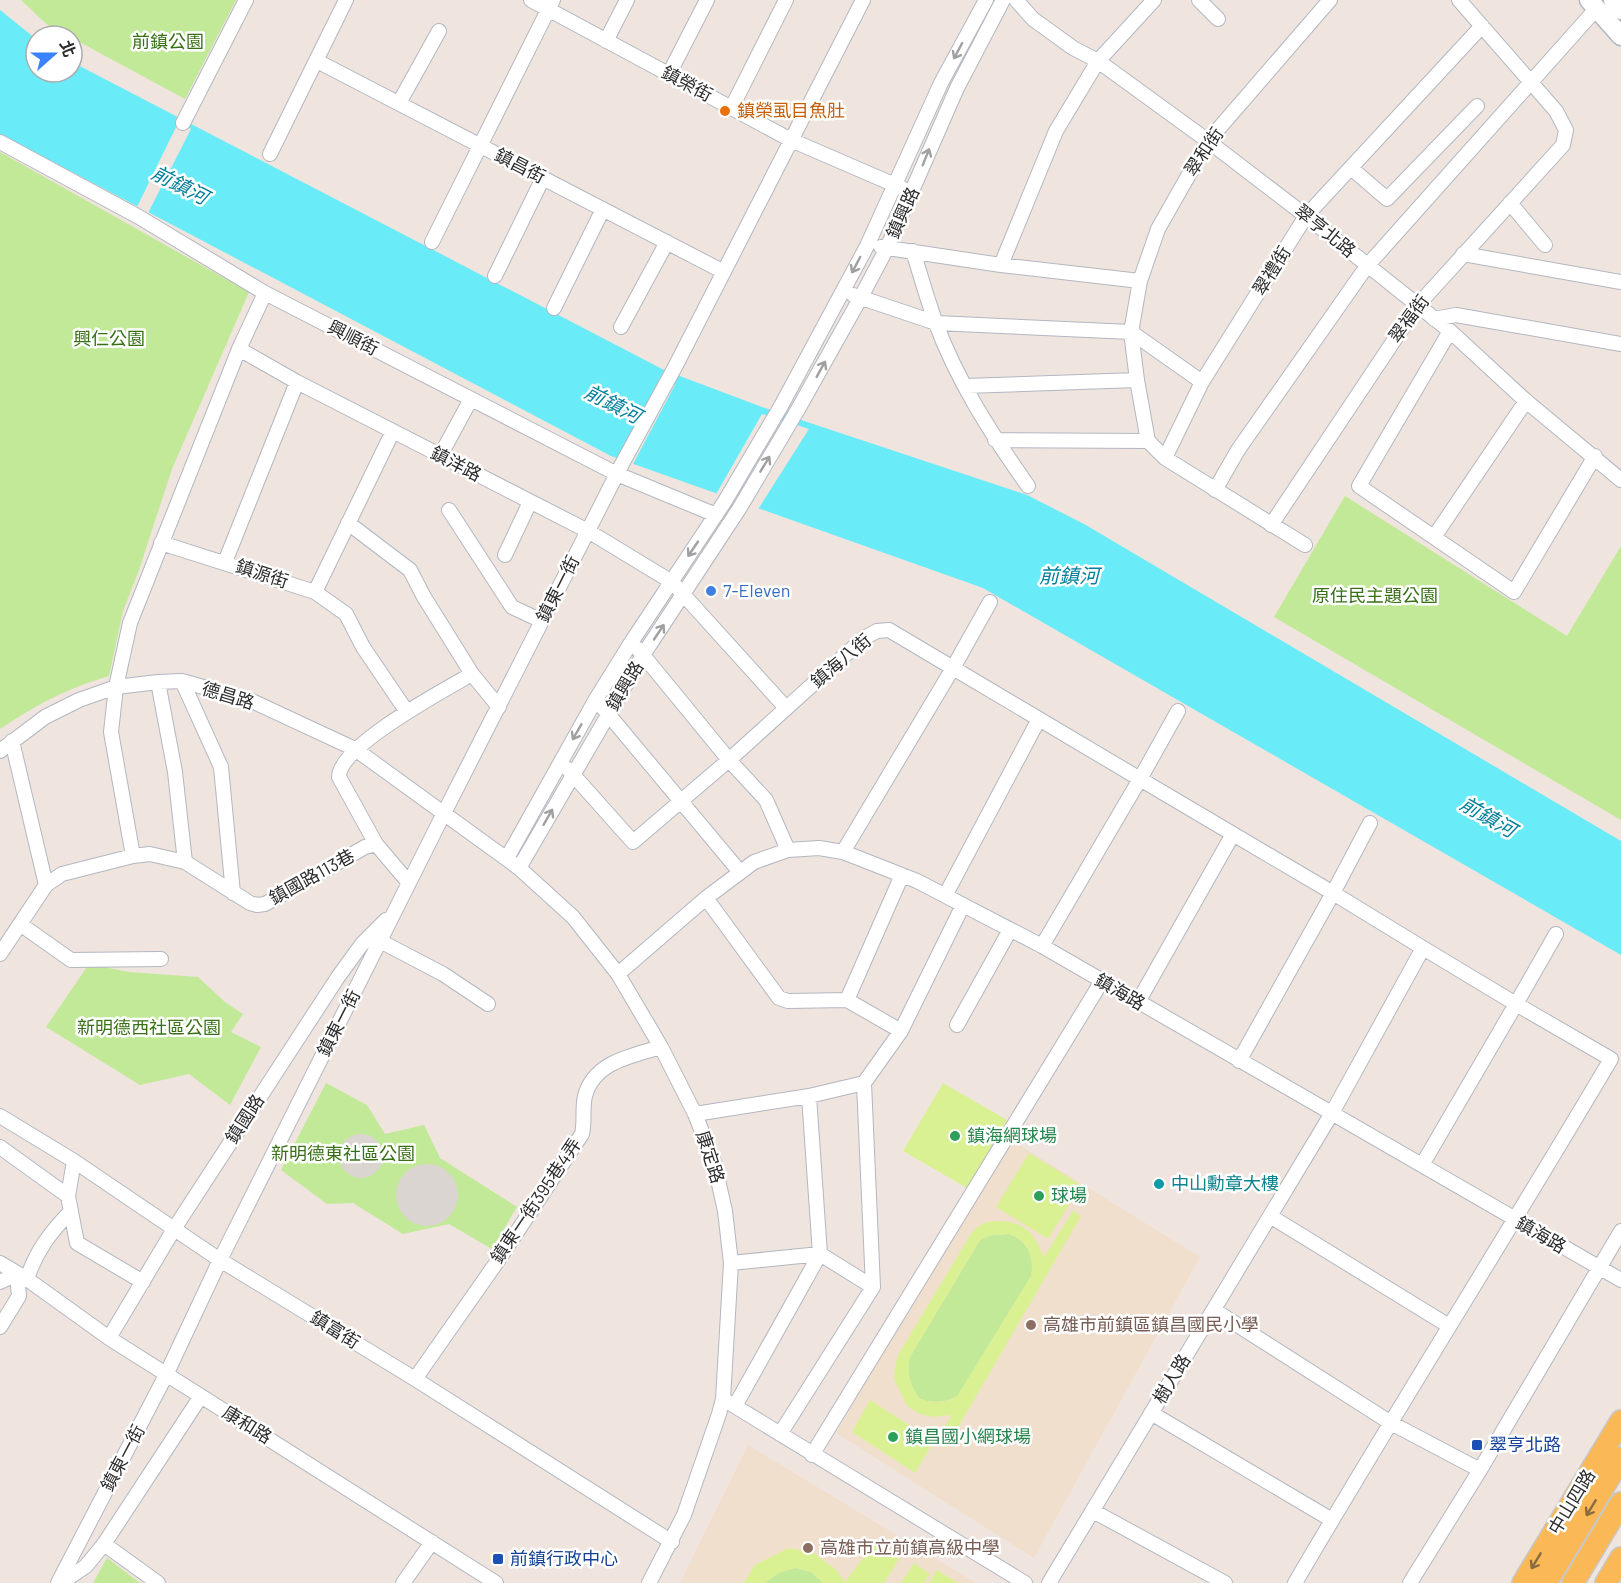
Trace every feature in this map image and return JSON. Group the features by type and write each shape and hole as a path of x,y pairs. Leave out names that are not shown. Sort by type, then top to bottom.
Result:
{"main road":[{"name":"中山四路","path":"1523,1583 1621,1421"},
{"name":"中山四路","path":"1546,1583 1621,1458"},
{"path":"1573,1583 1621,1503"},
{"path":"1606,1583 1621,1558"}],"street":[{"path":"183,123 246,0"},
{"path":"270,154 346,0"},
{"name":"鎮榮街","path":"531,0 550,5 606,41 791,140 912,191"},
{"path":"606,41 627,0"},
{"path":"669,74 707,0"},
{"path":"732,107 786,0"},
{"path":"724,272 863,0"},
{"name":"鎮興路","path":"507,858 596,699 725,501 775,414 867,246 942,83 986,0"},
{"name":"鎮興路","path":"519,868 643,655 739,509 861,297 887,248 957,88 1003,0"},
{"name":"翠亨北路","path":"1016,0 1034,19 1065,43 1098,61 1306,216 1450,331 1526,401 1621,480"},
{"path":"1001,265 1056,131 1098,61 1154,0"},
{"path":"1199,0 1218,19"},
{"name":"翠和街","path":"1148,441 1131,332 1140,281 1158,229 1208,141 1330,0"},
{"path":"1459,0 1532,81"},
{"path":"1600,3 1621,10"},
{"path":"1600,3 1621,36"},
{"path":"1215,490 1239,450 1368,266 1600,3"},
{"path":"432,242 550,5"},
{"name":"翠禮街","path":"1165,458 1202,382 1306,216 1482,26"},
{"path":"399,103 439,31"},
{"name":"鎮昌街","path":"317,61 724,272"},
{"name":"翠福街","path":"1271,525 1417,306 1563,145 1566,130 1556,111 1532,81"},
{"path":"1351,168 1386,199 1477,106"},
{"name":"興順街","path":"0,142 140,215 265,293 471,399 716,515"},
{"path":"495,276 543,178"},
{"path":"1510,203 1545,245"},
{"path":"554,308 603,209"},
{"path":"621,327 667,243"},
{"path":"867,246 1001,265 1140,281"},
{"path":"913,251 936,323 965,386 995,440 1028,486"},
{"path":"1463,254 1621,282"},
{"name":"鎮東一街","path":"59,1583 166,1375 220,1260 444,813 620,469 724,272"},
{"path":"843,292 936,323 1131,332 1202,382"},
{"path":"133,856 111,732 116,687 130,623 239,349 265,293"},
{"path":"1434,319 1456,315 1621,344"},
{"path":"1450,331 1359,486 1514,592 1594,456"},
{"name":"鎮洋路","path":"239,349 297,382 588,531 672,582 786,708"},
{"path":"965,386 1137,380"},
{"name":"鎮源街","path":"297,382 225,562 315,592 346,614 363,647 407,712"},
{"path":"440,456 471,399"},
{"path":"1434,537 1526,401"},
{"path":"315,592 393,431"},
{"path":"995,440 1148,441 1165,458 1305,545"},
{"path":"505,555 530,502"},
{"path":"449,510 512,607 542,621"},
{"path":"348,523 410,570 424,597 472,674 499,707"},
{"path":"161,543 225,562"},
{"path":"843,852 990,602"},
{"name":"鎮海八街","path":"572,774 633,842 729,760 864,638 877,631 889,630 1616,1062"},
{"path":"632,641 729,760 766,800 788,850"},
{"path":"376,844 339,777 339,770 355,749 407,712 472,674"},
{"path":"182,681 221,767 233,893"},
{"name":"德昌路","path":"0,751 45,717 79,700 116,687 182,681 252,701 355,749 444,813"},
{"path":"158,682 175,772 185,862"},
{"path":"596,699 740,873"},
{"path":"1042,946 1178,711"},
{"path":"946,894 1039,719"},
{"path":"12,741 46,885"},
{"path":"560,761 572,774"},
{"name":"康定路","path":"444,813 519,868 573,918 618,974 661,1047 695,1114 714,1162 725,1211 731,1263 729,1403 684,1515 649,1583"},
{"path":"1239,1060 1334,893 1370,823"},
{"path":"1138,1002 1233,834"},
{"name":"鎮國路113巷","path":"0,954 46,885 62,874 133,856 150,854 185,862 233,893 257,905 265,904 365,847 376,844 409,883"},
{"name":"鎮海路","path":"618,974 706,898 754,862 788,850 819,848 843,852 946,894 1042,946 1621,1280"},
{"path":"847,1000 902,875"},
{"path":"706,898 779,998 788,1001 847,1000 901,1031"},
{"path":"780,1434 873,1287 864,1083 901,1031 963,905"},
{"name":"鎮國路","path":"109,1338 174,1229 338,977 362,944 396,910"},
{"path":"20,924 71,960 161,958"},
{"path":"957,1025 1010,930"},
{"path":"1422,1165 1556,934"},
{"path":"380,941 443,974 488,1004"},
{"name":"樹人路","path":"1049,1583 1332,1113 1423,948"},
{"path":"812,1455 1101,981"},
{"name":"鎮東一街395巷4弄","path":"415,1379 499,1259 582,1134 585,1121 584,1099 597,1073 613,1062 661,1047"},
{"path":"1295,1583 1449,1326 1616,1062"},
{"path":"695,1114 809,1096 864,1083"},
{"path":"809,1096 820,1254 729,1403 1025,1583"},
{"name":"鎮富街","path":"0,1116 74,1161 220,1260 415,1379 672,1542"},
{"path":"0,1147 68,1196"},
{"path":"74,1161 68,1196 77,1243 143,1282"},
{"path":"0,1327 19,1296 22,1276 43,1243 70,1212"},
{"path":"1270,1216 1449,1326"},
{"path":"1410,1583 1480,1470 1621,1231"},
{"path":"731,1263 820,1254 873,1287"},
{"name":"康和路","path":"0,1263 166,1375 496,1583"},
{"path":"0,1282 22,1276"},
{"path":"1214,1310 1391,1423 1480,1470"},
{"path":"59,1583 86,1566 104,1544 201,1396"},
{"path":"1151,1413 1332,1520"},
{"path":"1093,1511 1225,1583"},
{"path":"403,1583 432,1542"},
{"path":"104,1544 158,1583"}],"shaded area":[{"path":"361,1134 377,1140 383,1156 377,1172 361,1178 345,1172 339,1156 345,1140"},
{"name":"高雄市前鎮區鎮昌國民小學","path":"1013,1141 1200,1257 1034,1558 836,1433 933,1268"},
{"path":"427,1164 444,1169 449,1173 453,1178 458,1195 453,1212 449,1217 444,1221 427,1226 410,1221 405,1217 401,1212 396,1195 401,1178 405,1173 410,1169"},
{"name":"高雄市立前鎮高級中學","path":"748,1445 976,1583 680,1583"}],"green space":[{"name":"前鎮公園","path":"21,0 236,0 185,99 84,44 84,24 48,24"},
{"name":"興仁公園","path":"0,152 249,292 172,469 123,611 109,676 52,698 0,729"},
{"name":"原住民主題公園","path":"1345,496 1567,636 1621,546 1621,820 1274,617"},
{"name":"新明德西社區公園","path":"89,964 129,972 198,977 225,1002 243,1014 231,1032 261,1047 230,1105 189,1074 140,1085 46,1027"},
{"name":"新明德東社區公園","path":"326,1083 367,1105 385,1134 424,1125 440,1158 517,1207 492,1249 449,1224 403,1234 353,1203 327,1204 281,1170"},
{"name":"鎮海網球場","path":"943,1083 1007,1120 967,1188 903,1151"},
{"name":"球場","path":"1029,1153 1081,1185 1048,1239 996,1207"},
{"path":"1073,1211 1081,1216 946,1448 936,1440 952,1415 932,1417 920,1414 907,1406 894,1379 898,1355 971,1234 979,1226 996,1221 1021,1226 1032,1235 1044,1257","holes":["1009,1234 1021,1240 1031,1256 1031,1276 958,1395 939,1402 920,1399 910,1379 908,1368 910,1357 980,1240 992,1235"]},
{"path":"1009,1234 1021,1240 1028,1250 1032,1262 1031,1276 958,1395 939,1402 920,1399 910,1379 908,1368 910,1357 980,1240 992,1235"},
{"name":"鎮昌國小網球場","path":"870,1400 934,1441 915,1473 852,1432"},
{"path":"876,1541 899,1559 884,1583 823,1583 811,1572 795,1568 779,1573 764,1583 744,1583 755,1565 788,1548 814,1553 836,1570 845,1582"},
{"path":"107,1558 140,1583 93,1583"},
{"path":"914,1563 930,1574 924,1583 901,1583"},
{"path":"795,1568 811,1572 823,1583 764,1583 779,1573"},
{"path":"937,1570 958,1583 929,1583"}],"water":[{"name":"前鎮河","path":"0,10 24,29 24,84 84,84 84,68 664,370 762,407 1027,495 1084,524 1621,841 1621,955 983,588 611,456 0,134"}],"pier":[{"path":"179,121 191,129 147,215 136,209"},
{"path":"660,378 675,385 632,466 617,461"},
{"path":"762,414 809,429 757,511 715,496"}],"place":[{"name":"鎮榮虱目魚肚","path":"725,111"},
{"name":"7-Eleven","path":"711,591"},
{"name":"鎮海網球場","path":"955,1136"},
{"name":"中山勳章大樓","path":"1159,1184"},
{"name":"球場","path":"1039,1196"},
{"name":"高雄市前鎮區鎮昌國民小學","path":"1031,1325"},
{"name":"鎮昌國小網球場","path":"893,1437"},
{"name":"翠亨北路","path":"1477,1445"},
{"name":"高雄市立前鎮高級中學","path":"808,1548"},
{"name":"前鎮行政中心","path":"498,1559"}]}
